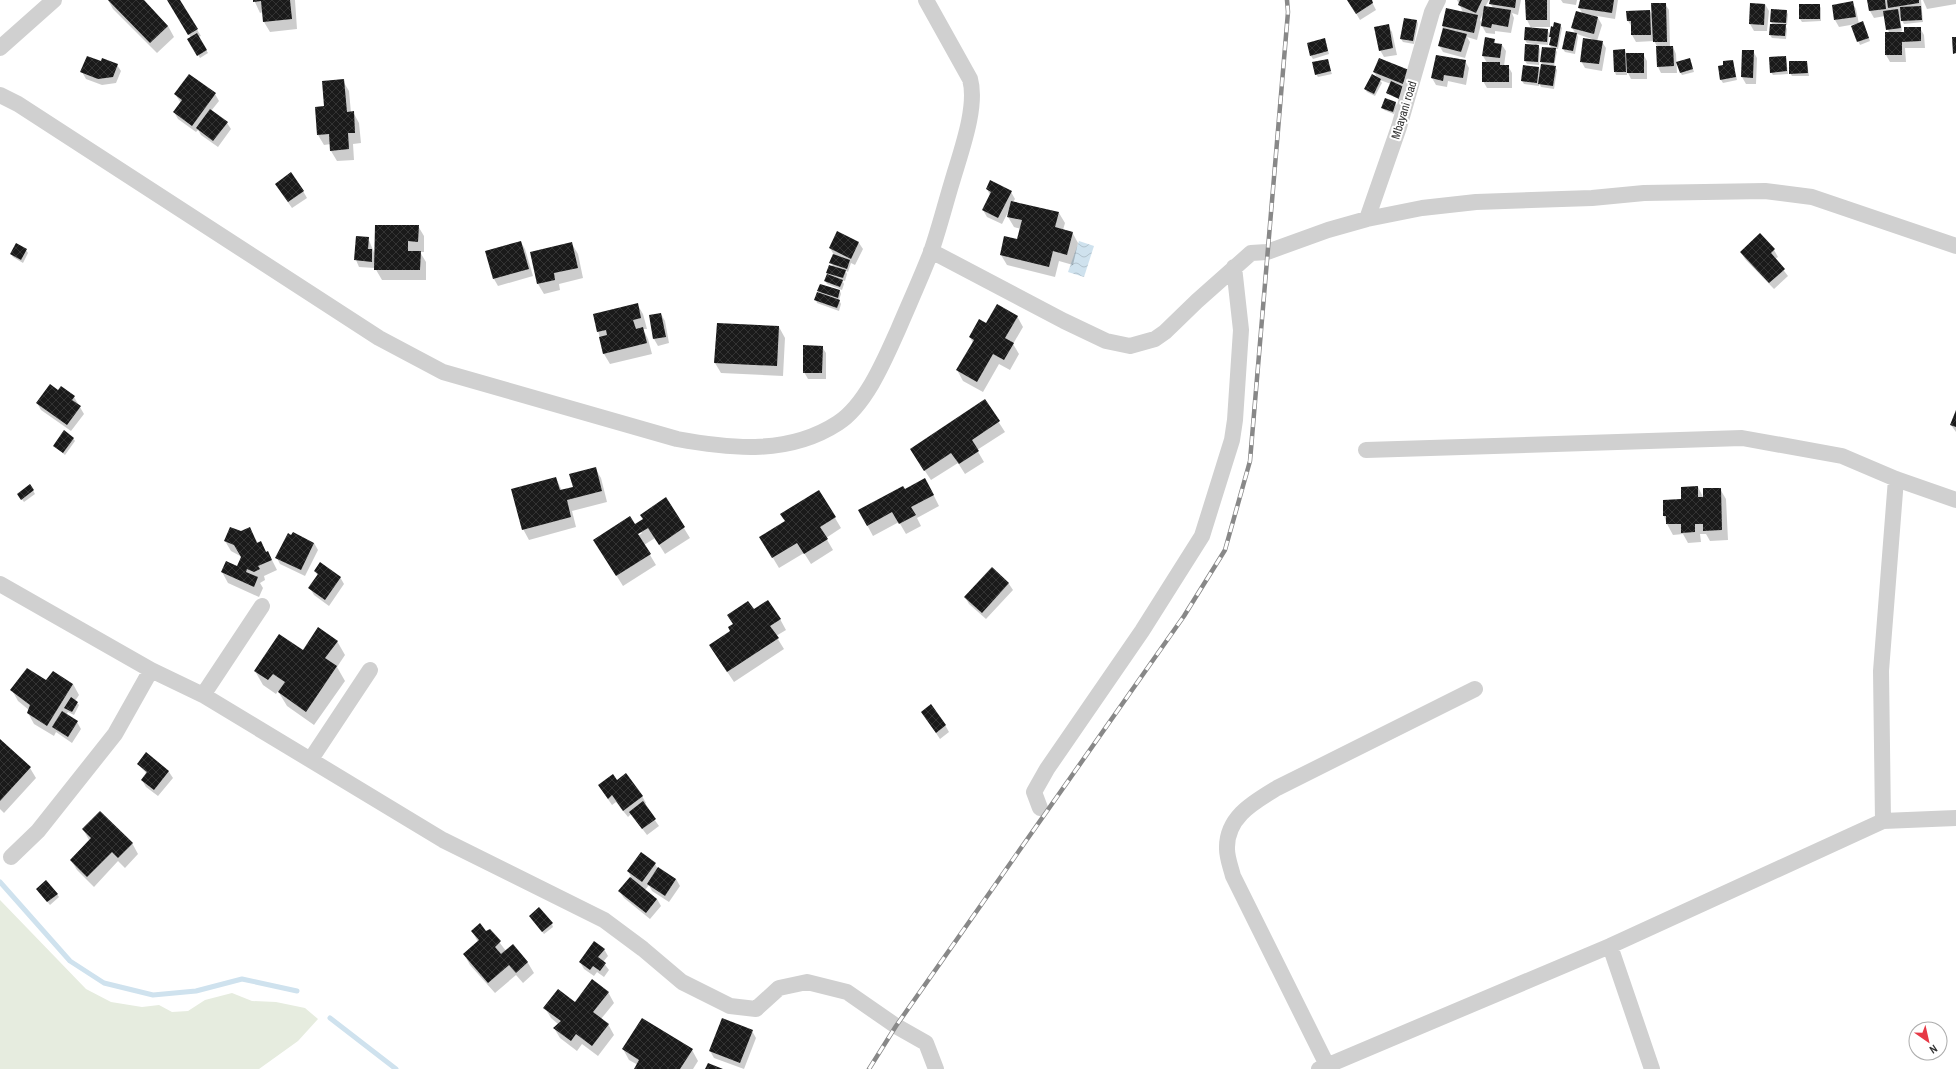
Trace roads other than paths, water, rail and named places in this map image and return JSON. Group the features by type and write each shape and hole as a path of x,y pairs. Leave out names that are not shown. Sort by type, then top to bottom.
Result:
{"street":[{"path":"0,48 54,0"},
{"path":"0,95 18,104 379,338 444,372 690,442 754,448 790,444 822,433 840,422 856,407 886,356 931,251 959,158 972,104 972,88 970,79 926,0"},
{"name":"Mbayani road","path":"1367,219 1399,127 1432,12 1438,0"},
{"path":"931,251 1064,321 1106,341 1130,346 1155,339 1165,332 1234,267 1252,253 1267,252 1328,230 1367,219 1422,208 1476,202 1592,198 1644,193 1765,191 1812,197 1956,246"},
{"path":"1040,808 1034,792 1047,769 1142,631 1202,536 1232,440 1235,420 1241,330 1234,267"},
{"path":"1366,450 1742,438 1842,456 1896,479 1956,500"},
{"path":"1884,821 1881,671 1896,479"},
{"path":"0,584 151,670 203,695 444,840 604,920 643,949 682,982 730,1006 756,1009 779,988 807,982 847,992 896,1026 926,1043 936,1069"},
{"path":"203,695 262,606"},
{"path":"11,857 38,831 115,734 151,670"},
{"path":"310,759 370,670"},
{"path":"1475,690 1277,788 1248,806 1231,827 1227,849 1232,876 1323,1067 1610,946 1884,821 1956,818"},
{"path":"1610,946 1652,1069"}],"water":[{"path":"1079,241 1094,246 1084,277 1068,272"}],"waterway":[{"path":"0,882 70,961 104,983 153,995 196,991 242,979 297,991"},
{"path":"330,1018 396,1069"}],"railway":[{"path":"869,1069 896,1026 1184,616 1225,550 1250,461 1288,12 1287,0"}]}
